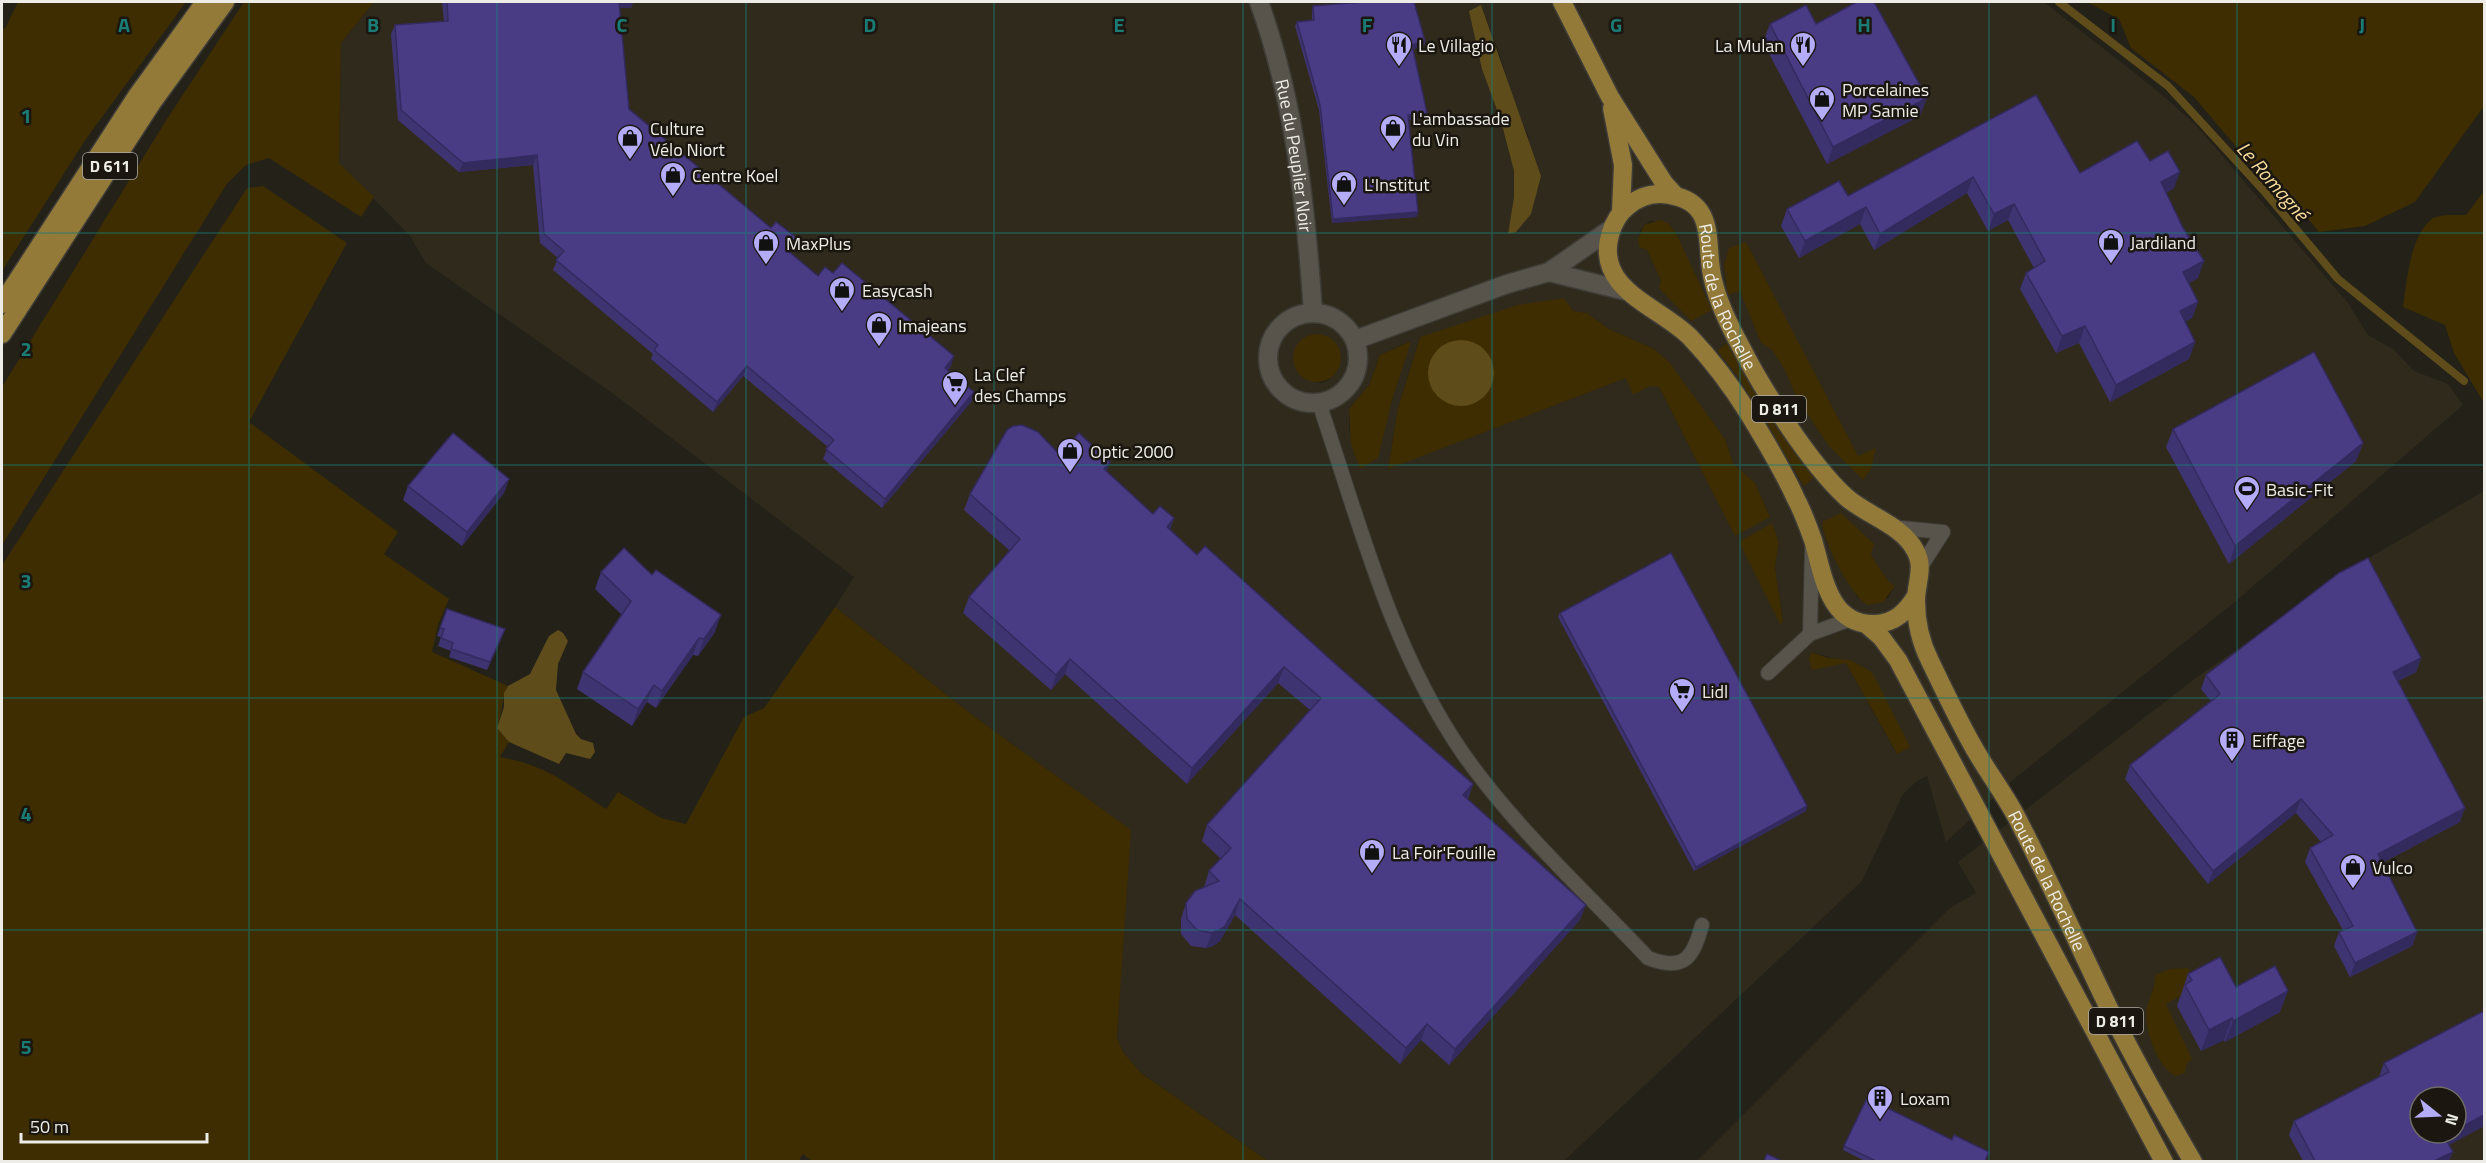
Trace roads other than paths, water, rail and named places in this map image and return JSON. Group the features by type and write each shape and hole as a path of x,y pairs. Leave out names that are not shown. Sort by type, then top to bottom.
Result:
{"main road":[{"name":"D 611","path":"2,304 137,96 205,2"},
{"name":"D 611","path":"2,334 151,104 225,2"},
{"name":"Route de la Rochelle","path":"1562,2 1610,97 1664,183 1675,195 1694,206 1703,217 1710,242 1713,280 1730,325 1750,365 1831,481 1861,509 1890,527 1914,547 1920,568 1916,596 1917,618 1928,657 1976,752 2014,813 2064,910 2105,1001 2193,1161"},
{"name":"Route de la Rochelle","path":"1610,97 1623,165 1622,212"},
{"name":"Route de la Rochelle","path":"1675,195 1645,196 1622,212 1611,229 1608,245 1609,265 1616,280 1626,291 1659,311 1681,329 1718,370 1773,453 1797,500 1812,538 1831,600 1881,637 1898,660 2164,1161"},
{"path":"1859,621 1889,622 1898,617 1916,596"}],"street":[{"name":"Rue du Peuplier Noir","path":"1258,2 1280,71 1294,131 1305,210 1313,313"},
{"path":"1355,340 1507,284 1549,272 1611,229"},
{"path":"1549,272 1626,291"},
{"path":"1313,313 1338,320 1355,340 1359,354 1353,380 1340,394 1322,403 1300,402 1282,391 1275,382 1268,360 1269,348 1279,329 1294,317 1313,313"}],"lane":[{"path":"1322,403 1322,412 1398,637 1461,750 1507,811 1648,958 1664,964 1680,962 1695,951 1702,925"},
{"path":"1890,527 1943,532 1920,568"},
{"path":"1810,634 1812,538"},
{"path":"1768,673 1810,634 1859,621"}],"waterway":[{"name":"Le Romagné","path":"2059,2 2168,86 2264,191 2338,279 2464,381"}],"place":[{"name":"Le Villagio","path":"1399,68"},
{"name":"La Mulan","path":"1803,68"},
{"name":"Porcelaines MP Samie","path":"1822,122"},
{"name":"L'ambassade du Vin","path":"1393,151"},
{"name":"Culture Vélo Niort","path":"630,161"},
{"name":"Centre Koel","path":"673,198"},
{"name":"L'Institut","path":"1344,207"},
{"name":"Jardiland","path":"2111,265"},
{"name":"MaxPlus","path":"766,266"},
{"name":"Easycash","path":"842,313"},
{"name":"Imajeans","path":"879,348"},
{"name":"La Clef des Champs","path":"955,407"},
{"name":"Optic 2000","path":"1070,474"},
{"name":"Basic-Fit","path":"2247,512"},
{"name":"Lidl","path":"1682,714"},
{"name":"Eiffage","path":"2232,763"},
{"name":"La Foir'Fouille","path":"1372,875"},
{"name":"Vulco","path":"2353,890"},
{"name":"Loxam","path":"1880,1121"}]}
